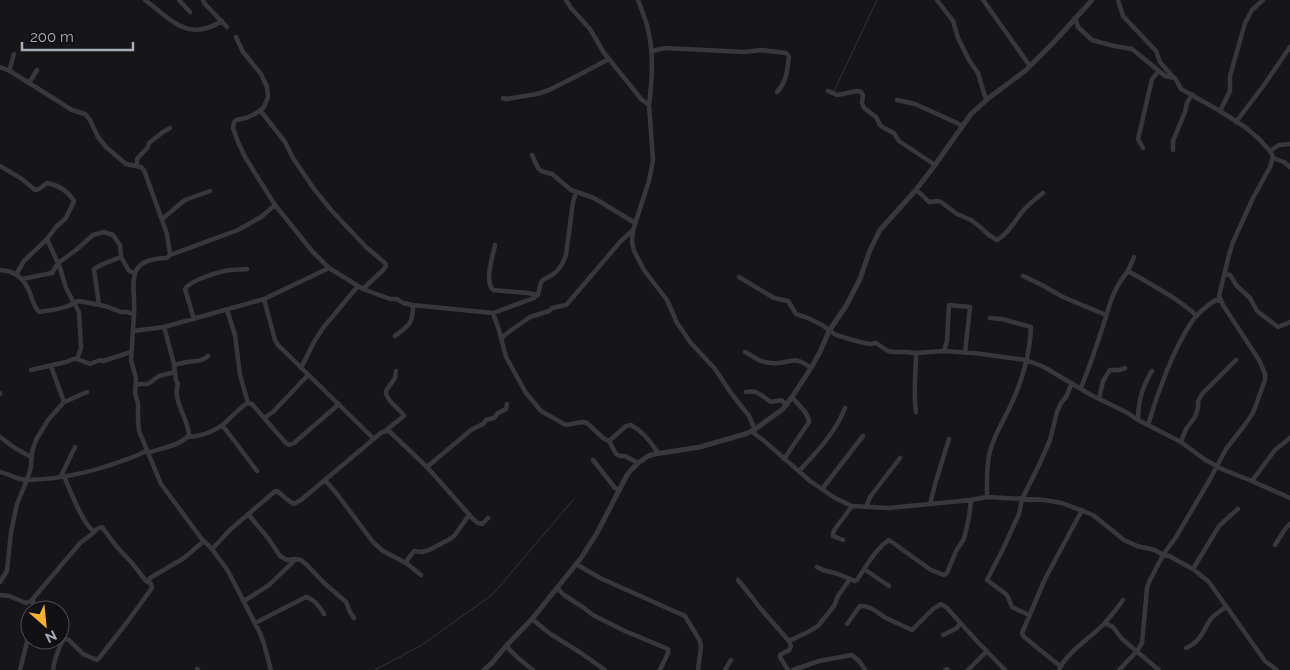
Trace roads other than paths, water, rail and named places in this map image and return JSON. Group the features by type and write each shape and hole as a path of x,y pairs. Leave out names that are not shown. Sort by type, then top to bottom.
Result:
{"street":[{"path":"145,0 176,25 185,29 198,30 222,22"},
{"path":"179,0 190,12"},
{"path":"203,0 227,28"},
{"path":"566,0 570,8 590,29 609,59 642,99 650,105"},
{"path":"638,0 649,32 652,51 650,105 653,151 651,174 633,230 632,242 634,251 644,270 668,300 676,323 690,342 716,369 749,416 753,430 798,471 835,498 852,506 889,508 987,497 1044,500 1062,503 1082,510 1098,519 1124,540 1169,556 1193,569 1209,582 1265,661 1278,670"},
{"path":"937,0 953,21 958,38 978,74 986,100"},
{"path":"983,0 1030,66"},
{"path":"484,670 532,619 576,564 597,533 627,475 638,463 648,456 658,453 700,447 753,430 787,405 811,368 829,331 846,306 860,279 878,234 915,191 971,114 986,100 1025,71 1092,0"},
{"path":"1118,0 1123,16 1156,50 1160,62 1178,82 1181,89 1220,111 1259,139 1270,151 1273,158 1233,242 1220,296 1220,301 1259,360 1265,374 1265,380 1253,413 1226,449 1149,582 1142,643 1119,670"},
{"path":"1220,111 1230,91 1230,76 1245,22 1252,10 1263,0"},
{"path":"1075,18 1078,27 1092,40 1132,49 1165,76 1173,77"},
{"path":"236,38 243,52 261,74 267,87 268,97 264,107 255,114 234,122 233,128 246,157 275,205 312,251 329,268 360,287 390,299 397,299 413,305 492,313 530,300 538,295 542,281 558,270 564,262 576,192"},
{"path":"1236,122 1290,47"},
{"path":"652,51 664,48 745,52 761,50 786,53 789,57 786,79 777,92"},
{"path":"10,71 14,54"},
{"path":"503,98 537,94 576,77 609,59"},
{"path":"0,67 10,71 72,110 84,114 90,120 106,147 126,164 138,166 144,170 148,186 168,237 170,255"},
{"path":"29,83 38,70"},
{"path":"1143,148 1138,139 1152,79 1159,71"},
{"path":"828,91 837,95 861,92 864,108 876,117 880,125 894,133 898,141 935,165"},
{"path":"1173,150 1174,141 1187,102 1192,94"},
{"path":"897,100 915,104 962,126"},
{"path":"260,110 285,142 293,158 314,189 366,248 385,263 386,266 360,287 323,328 301,368"},
{"path":"138,166 137,159 148,147 149,143 170,128"},
{"path":"1270,151 1278,145 1290,144"},
{"path":"532,156 541,171 552,174 571,190 594,198 635,223"},
{"path":"1273,158 1284,162 1290,167"},
{"path":"0,166 22,179 35,190 47,183 53,184 68,192 74,201 66,218 24,260 17,274"},
{"path":"162,219 185,200 210,191"},
{"path":"915,191 920,193 929,202 941,202 957,214 971,220 997,240 1005,234 1022,211 1043,193"},
{"path":"271,670 264,644 255,623 228,571 161,484 139,429 138,404 135,392 136,378 131,363 131,352 134,314 134,273 142,264 156,258 167,258 170,255 238,230 261,217 275,205"},
{"path":"501,339 530,317 549,311 552,308 566,305 620,242 633,230"},
{"path":"22,279 52,273 58,264 93,235 104,232 113,235 120,245 121,257 129,270 134,273"},
{"path":"47,239 66,288 79,312 81,348 77,359"},
{"path":"495,245 490,265 489,284 491,288 493,290 538,295"},
{"path":"99,305 94,269 121,257"},
{"path":"1081,388 1113,294 1128,271 1134,257"},
{"path":"133,331 164,327 264,299 329,268"},
{"path":"194,319 185,289 187,284 233,269 247,269"},
{"path":"0,270 17,274 22,279 39,312 54,311 79,301 134,314"},
{"path":"1128,271 1165,292 1197,316"},
{"path":"1224,274 1230,275 1250,298 1261,315 1278,327 1290,322"},
{"path":"1023,276 1063,297 1106,315"},
{"path":"739,277 774,298 788,301 796,314 815,322 829,331 860,342 876,344 888,351 965,353 1026,360 1044,367 1099,399 1181,442 1204,459 1224,470 1290,498"},
{"path":"264,299 278,345 374,439"},
{"path":"1148,425 1156,399 1186,331 1197,316 1216,300 1220,301"},
{"path":"395,336 410,323 413,317 413,305"},
{"path":"944,351 947,341 949,305 970,307 965,353"},
{"path":"227,310 235,335 240,375 248,403 252,404 286,443 289,445 294,443 339,404"},
{"path":"492,313 508,362 522,383 526,393 541,411 566,425 587,422 608,441 616,454 625,456 638,463"},
{"path":"270,320 275,318"},
{"path":"987,497 988,462 991,449 1001,422 1009,408 1026,360 1031,339 1031,327 1002,319 990,318"},
{"path":"164,327 178,384 179,404 188,426 188,436"},
{"path":"31,370 73,359 90,364 131,352"},
{"path":"745,352 753,358 770,363 795,359 811,368"},
{"path":"916,353 914,384 916,412"},
{"path":"174,365 198,362 208,356"},
{"path":"1181,442 1198,408 1198,401 1202,394 1236,360"},
{"path":"51,366 64,402"},
{"path":"1099,399 1103,381 1110,370 1125,368"},
{"path":"212,549 274,492 277,491 294,504 301,500 404,416 386,394 395,378 396,371"},
{"path":"1138,420 1141,397 1152,371"},
{"path":"136,386 148,384 159,376 175,372"},
{"path":"264,418 273,412 308,376"},
{"path":"1029,615 1012,607 1006,594 987,580 1019,514 1022,499 1050,440 1057,412 1072,383"},
{"path":"746,392 754,391 771,402 780,400 787,405"},
{"path":"0,582 6,573 11,532 17,504 27,480 36,440 48,420 64,402 86,392"},
{"path":"784,459 809,422 807,414 792,398"},
{"path":"0,472 27,480 54,479 98,469 148,451 176,444 188,436 210,432 223,426 243,405 248,403"},
{"path":"428,467 471,430 483,424 486,420 494,418 498,413 506,409 507,404"},
{"path":"798,471 832,432 845,408"},
{"path":"608,441 626,426 631,425 640,430 654,445 658,453"},
{"path":"223,426 257,471"},
{"path":"385,431 389,431 428,467 468,515 482,524 488,518"},
{"path":"822,489 862,436"},
{"path":"0,437 31,457"},
{"path":"1252,481 1275,450 1290,438"},
{"path":"930,504 949,439"},
{"path":"62,476 75,447"},
{"path":"866,507 870,497 900,458"},
{"path":"593,460 615,488 620,490"},
{"path":"62,476 88,528 94,531"},
{"path":"325,480 373,542 383,551 406,563 421,575"},
{"path":"817,567 855,581 889,540 931,570 944,575 947,573 956,551 964,539 971,500"},
{"path":"843,540 833,536 833,533 852,506"},
{"path":"1082,510 1045,579 1022,633 1024,637 1060,668 1070,654 1105,623 1123,600"},
{"path":"1193,569 1219,526 1238,510"},
{"path":"248,514 280,556 287,560 300,560 308,566 330,589 346,602 354,618"},
{"path":"406,563 414,551 422,552 429,550 454,535 468,515"},
{"path":"1275,546 1290,524"},
{"path":"0,595 9,596 26,603 33,599 81,542 99,527 104,528 116,546 146,581 149,582 152,588 98,660 83,654 66,639 55,658 54,670"},
{"path":"149,582 150,578 184,558 204,541"},
{"path":"244,601 269,585 296,559"},
{"path":"0,561 7,564"},
{"path":"576,564 600,578 685,616 700,641 702,648 698,670"},
{"path":"864,569 889,586"},
{"path":"789,641 818,626 834,606 838,596 850,579"},
{"path":"738,580 789,641 791,646 789,650 780,655 788,670"},
{"path":"557,588 564,595 604,621 668,649 660,670"},
{"path":"255,623 306,597 310,598 324,614"},
{"path":"847,624 860,606 864,606 912,630 933,609 941,604 947,608 1005,670"},
{"path":"1186,648 1198,640 1206,630 1211,618 1226,607"},
{"path":"532,619 548,633 605,670"},
{"path":"943,636 957,628 960,623"},
{"path":"1105,623 1113,627 1122,639 1159,670"},
{"path":"506,646 533,670"},
{"path":"20,670 25,650"},
{"path":"968,670 987,651"},
{"path":"793,670 852,655 865,670"},
{"path":"725,670 731,660"}],"waterway":[{"path":"834,91 877,0"},
{"path":"375,670 422,645 493,594 573,500"}]}
